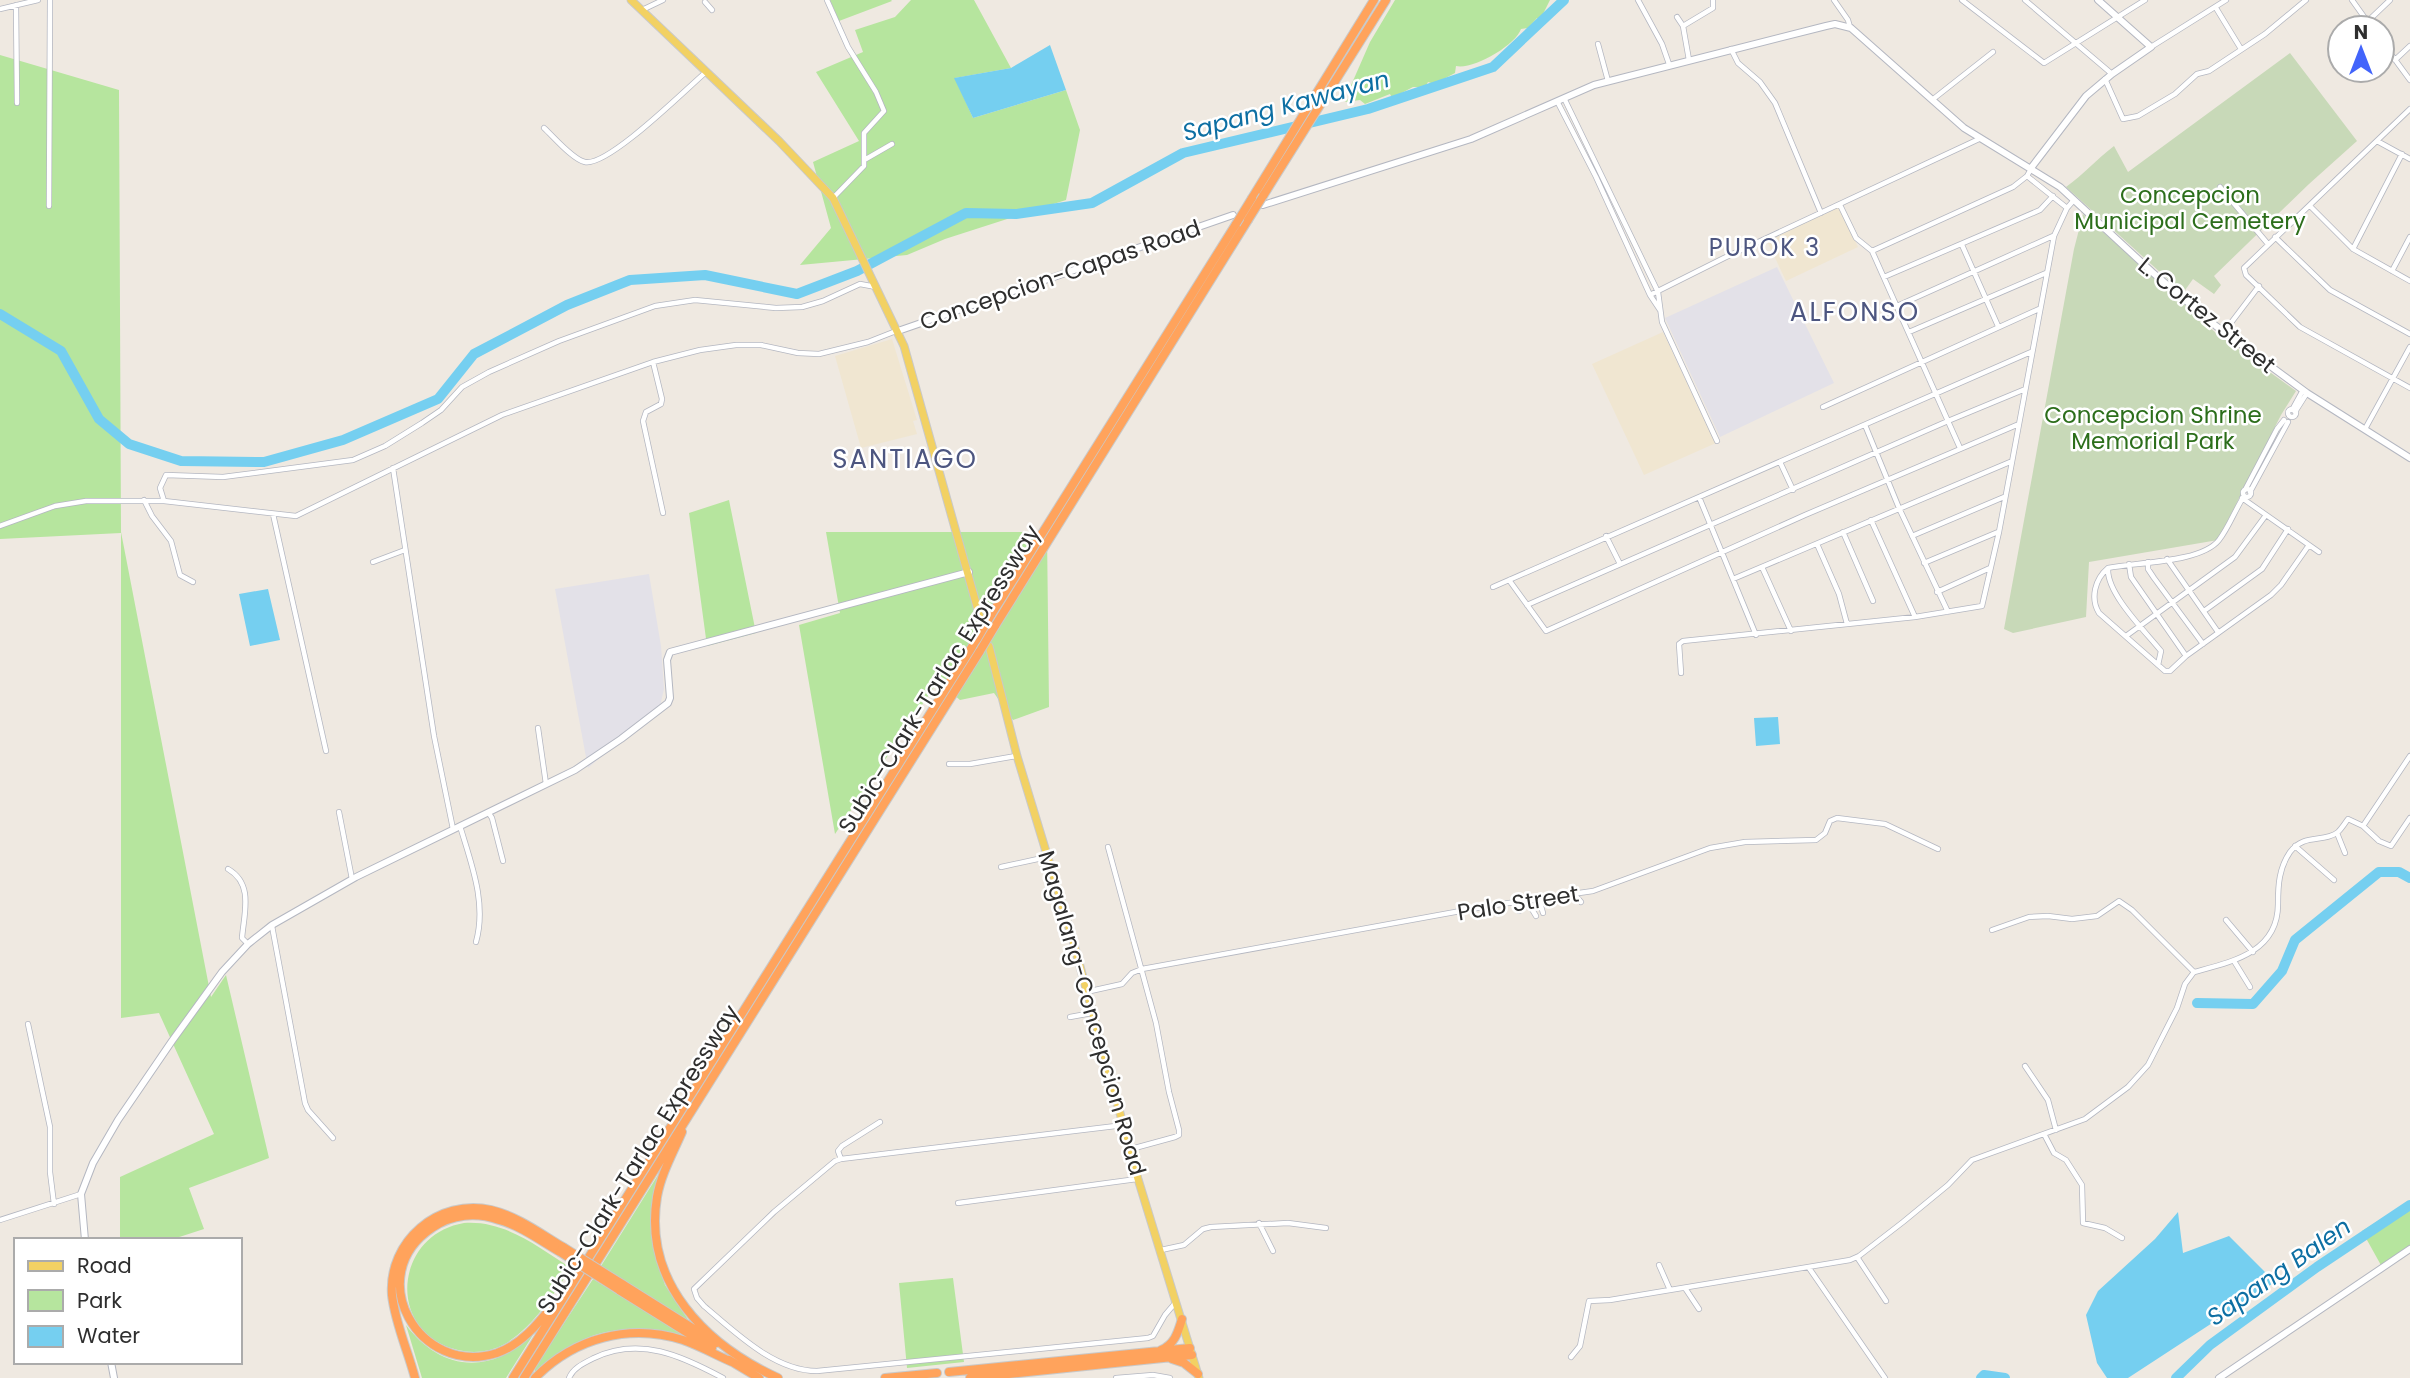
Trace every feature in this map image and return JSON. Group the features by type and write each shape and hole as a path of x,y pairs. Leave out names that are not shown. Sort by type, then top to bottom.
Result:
{"highway":[{"name":"Subic-Clark-Tarlac Expressway","path":"513,1378 1374,0"},
{"name":"Subic-Clark-Tarlac Expressway","path":"524,1378 1248,220 1263,201 1280,168 1386,0"},
{"path":"693,1107 657,1197 658,1254 668,1282 681,1304 733,1357 759,1378"},
{"path":"415,1378 394,1308 392,1283 399,1255 407,1241 419,1229 444,1213 458,1209 476,1208 502,1214 733,1357"},
{"path":"562,1250 499,1220 476,1215 451,1218 419,1239 404,1264 400,1292 405,1316 425,1341 441,1351 459,1357 478,1358 496,1354 528,1334 576,1277"},
{"path":"1158,1355 1177,1336 1182,1319"},
{"path":"535,1378 571,1350 585,1343 615,1334 649,1333 733,1357 778,1378"},
{"path":"970,1378 1191,1351"},
{"path":"949,1372 1158,1355 1178,1361 1199,1376"},
{"path":"885,1378 937,1373"}],"main road":[{"name":"Concepcion-Capas Road","path":"631,0 779,141 833,198 898,331"},
{"path":"898,331 981,621"},
{"name":"Magalang-Concepcion Road","path":"989,646 1017,756 1138,1179 1199,1376"}],"street":[{"path":"0,9 38,0"},
{"path":"49,206 50,0"},
{"path":"641,10 663,0"},
{"path":"827,0 848,47 876,92 884,111 864,133 865,159 860,172 833,198"},
{"path":"1637,0 1662,44 1669,64"},
{"path":"1683,26 1713,8 1713,0"},
{"path":"1834,0 1851,28"},
{"path":"1962,0 2040,62 2048,62 2075,42 2145,0"},
{"path":"2025,0 2112,74"},
{"path":"2098,0 2151,47"},
{"path":"1872,251 2013,187 2027,176 2086,96 2105,79 2226,0"},
{"path":"2105,79 2123,119 2130,118 2175,94 2197,75 2209,71 2265,34 2306,0"},
{"path":"2375,14 2390,0"},
{"path":"706,1 712,10"},
{"path":"16,5 17,103"},
{"path":"2216,9 2241,50"},
{"path":"1676,17 1683,26 1689,60"},
{"path":"1263,201 1463,142 1608,81 1835,24 1851,28"},
{"name":"L. Cortez Street","path":"1851,28 1979,139 2050,179 2152,272 2224,332 2305,391 2410,458"},
{"path":"1598,44 1608,81"},
{"path":"2396,59 2410,46"},
{"path":"1731,49 1738,63 1760,82 1775,103 1821,213"},
{"path":"1932,100 1993,52"},
{"path":"2396,61 2410,80"},
{"path":"544,128 579,160 592,163 642,129 706,72"},
{"path":"1561,99 1658,292 1660,310 1669,337 1717,441"},
{"path":"1561,99 1650,295 1660,310"},
{"path":"2410,109 2244,268 2246,275 2300,327 2410,388"},
{"path":"1650,295 1979,139"},
{"path":"2377,141 2410,159"},
{"path":"865,159 892,144"},
{"path":"2353,249 2402,154"},
{"path":"2027,176 2067,208"},
{"path":"2220,187 2268,244"},
{"path":"1884,277 2040,210 2053,196"},
{"path":"1681,673 1680,642 1915,617 1982,606 1999,531 2054,236 2067,208 2074,200"},
{"path":"1840,205 1856,238 1872,251 1960,449"},
{"path":"2311,206 2353,249 2410,281"},
{"name":"Concepcion-Capas Road","path":"898,331 1235,219"},
{"path":"1897,306 2054,236"},
{"path":"2275,237 2330,290 2410,334"},
{"path":"2392,271 2410,237"},
{"path":"1962,245 1998,326"},
{"path":"1909,332 2047,273"},
{"path":"164,501 160,488 166,475 223,477 353,460 385,446 413,429 441,410 463,387 489,372 559,341 655,306 695,300 776,308 802,307 823,301 860,284 875,284"},
{"path":"2224,332 2259,286"},
{"path":"1823,407 2040,308"},
{"path":"0,526 73,502 164,501 291,516 301,514 329,498 521,407 653,362 700,350 736,345 761,345 798,353 819,354 868,342 898,331"},
{"path":"2365,429 2410,347"},
{"path":"1493,587 1865,425 1936,391 2031,352"},
{"path":"653,362 661,404 646,412 643,421 663,513"},
{"path":"1527,605 2024,390"},
{"path":"2305,391 2221,538 2200,553 2108,568 2097,580 2094,605 2099,614 2165,671 2170,671 2186,656 2270,596 2309,545"},
{"path":"1509,580 1546,631 2018,424"},
{"path":"1865,425 1899,508 1948,612"},
{"path":"1733,579 2011,461"},
{"path":"1780,462 1793,490"},
{"path":"393,468 434,736 456,827 481,906 481,922 476,942"},
{"path":"2245,494 2266,515 2319,552"},
{"path":"1912,536 2004,497"},
{"path":"1699,498 1756,635"},
{"path":"144,500 152,516 171,541 180,575 193,582"},
{"path":"273,514 326,751"},
{"path":"2126,636 2235,557 2266,515"},
{"path":"1871,520 1915,617"},
{"path":"2204,611 2262,569 2288,529"},
{"path":"1924,563 1999,531"},
{"path":"1843,532 1873,601"},
{"path":"1606,536 1620,564"},
{"path":"1817,544 1839,594 1847,624"},
{"path":"373,562 405,550"},
{"path":"2167,559 2218,632"},
{"path":"2148,562 2148,569 2203,644"},
{"path":"2129,564 2131,577 2186,656"},
{"path":"1762,567 1791,631"},
{"path":"1937,592 1991,568"},
{"path":"2108,568 2107,576 2113,590 2161,652 2158,665"},
{"path":"85,1238 81,1194 93,1163 118,1120 222,972 248,944 272,925 352,879 589,761 666,705 670,698 667,660 670,652 675,649 969,572"},
{"path":"538,728 546,784"},
{"path":"949,764 970,764 1017,756"},
{"path":"2363,826 2410,756"},
{"path":"339,812 352,879"},
{"path":"488,812 503,861"},
{"name":"Palo Street","path":"1086,992 1122,984 1132,973 1142,969 1593,891 1710,848 1745,842 1816,840 1825,833 1830,821 1837,818 1885,824 1938,849"},
{"path":"1571,1357 1580,1346 1589,1301 1809,1268 1857,1257 1948,1185 1972,1160 2085,1119 2144,1072 2178,1008 2185,984 2194,972 2253,952 2271,930 2278,906 2281,871 2295,846 2308,839 2337,833 2348,819 2363,826 2379,841 2390,846 2410,818"},
{"path":"2337,833 2345,853"},
{"path":"2295,846 2334,880"},
{"path":"1108,847 1156,1023 1179,1133 1175,1137 1130,1149"},
{"path":"1001,867 1048,857"},
{"path":"229,869 240,878 244,886 246,894 242,938 248,944"},
{"path":"1574,894 1581,902"},
{"path":"1539,899 1544,913"},
{"path":"1527,901 1536,916"},
{"path":"1992,930 2029,917 2072,919 2097,916 2119,901 2132,910 2194,972"},
{"path":"1519,902 1519,911"},
{"path":"2226,920 2253,952"},
{"path":"272,925 305,1103 333,1138"},
{"path":"2234,960 2250,987"},
{"path":"1070,1017 1092,1013"},
{"path":"28,1024 50,1127 50,1172 54,1205"},
{"path":"2025,1066 2048,1100 2056,1130"},
{"path":"841,1159 838,1151 842,1146 880,1122"},
{"path":"1124,1125 835,1161 774,1212 694,1289 697,1298 713,1314 765,1353 785,1365 806,1371 1148,1338 1153,1336 1177,1301"},
{"path":"2045,1134 2053,1153 2066,1160 2082,1185 2082,1223 2105,1228 2122,1238"},
{"path":"958,1203 1138,1179"},
{"path":"0,1220 54,1205 81,1194"},
{"path":"1259,1223 1273,1251"},
{"path":"1161,1250 1184,1245 1203,1229 1220,1226 1247,1227 1259,1223 1311,1224 1320,1229 1325,1228"},
{"path":"2219,1378 2410,1248"},
{"path":"1857,1257 1886,1301"},
{"path":"1659,1265 1670,1290"},
{"path":"1809,1268 1885,1378"},
{"path":"1685,1288 1699,1309"},
{"path":"569,1378 575,1369 608,1352 644,1349 680,1356 723,1378"},
{"path":"1116,1378 1153,1375 1170,1378"}],"shaded area":[{"path":"1839,207 1858,247 1786,281 1767,241"},
{"path":"1777,267 1834,383 1720,437 1665,318"},
{"path":"1663,332 1716,443 1644,475 1592,364"},
{"path":"892,339 917,420 913,421 917,434 861,448 835,356"},
{"path":"649,574 661,646 664,689 660,706 588,768 555,589"}],"green space":[{"path":"830,0 891,0 892,1 839,21"},
{"path":"911,0 974,0 1011,68 955,78 973,118 1066,90 1080,130 1066,200 945,239 907,255 800,265 831,228 813,162 859,141 816,72 863,52 855,30 895,17"},
{"path":"1395,0 1550,0 1540,20 1537,18 1528,28 1521,29 1503,49 1483,60 1456,66 1455,73 1434,84 1428,82 1425,87 1413,87 1392,98 1390,94 1365,104 1360,100 1345,102 1352,95 1349,90 1370,42"},
{"name":"Concepcion Municipal Cemetery","path":"2290,53 2357,141 2214,276 2221,285 2214,294 2193,279 2183,293 2066,187 2114,146 2128,172"},
{"path":"0,55 119,90 121,532 211,997 226,975 269,1158 189,1188 204,1229 176,1238 120,1238 120,1177 214,1134 159,1013 121,1018 121,533 0,539"},
{"name":"Concepcion Shrine Memorial Park","path":"2083,214 2216,333 2296,391 2281,415 2218,540 2089,562 2086,617 2013,633 2004,629 2074,249"},
{"path":"729,500 756,633 707,646 689,513"},
{"path":"826,532 1047,532 1049,707 1013,720 994,693 960,700 938,681 835,834 799,625 840,613"},
{"path":"658,1175 652,1221 655,1254 665,1285 689,1321 601,1266"},
{"path":"2410,1201 2410,1250 2382,1267 2362,1231"},
{"path":"464,1223 479,1223 507,1230 571,1268 525,1328 505,1344 482,1352 458,1350 435,1340 419,1325 410,1306 407,1285 412,1264 423,1246 440,1231"},
{"path":"953,1278 964,1362 907,1368 899,1283"},
{"path":"593,1279 681,1333 681,1336 632,1330 600,1333 566,1349 536,1372 534,1369"},
{"path":"406,1325 436,1353 461,1362 488,1361 502,1356 533,1335 506,1378 422,1378"}],"water":[{"path":"1050,45 1066,90 973,118 954,78 1011,68"},
{"path":"268,589 280,640 250,646 239,594"},
{"path":"1778,717 1780,744 1756,746 1754,718"},
{"path":"2178,1212 2183,1253 2229,1236 2275,1282 2128,1378 2107,1378 2097,1363 2086,1315 2098,1291 2155,1239"}],"waterway":[{"name":"Sapang Kawayan","path":"0,314 61,351 99,419 129,444 181,461 264,462 343,440 438,399 474,354 567,305 630,280 705,275 797,294 857,271 966,213 1016,214 1092,203 1183,153 1368,109 1493,67 1564,0"},
{"path":"2197,1003 2253,1004 2282,971 2295,940 2379,872 2399,872 2410,878"},
{"name":"Sapang Balen","path":"2176,1378 2210,1345 2317,1267 2410,1205"},
{"name":"Sapang Balen","path":"1981,1378 1984,1375 2005,1378"}],"district":[{"name":"PUROK 3","path":"1765,248"},
{"name":"ALFONSO","path":"1855,312"},
{"name":"SANTIAGO","path":"905,459"}]}
